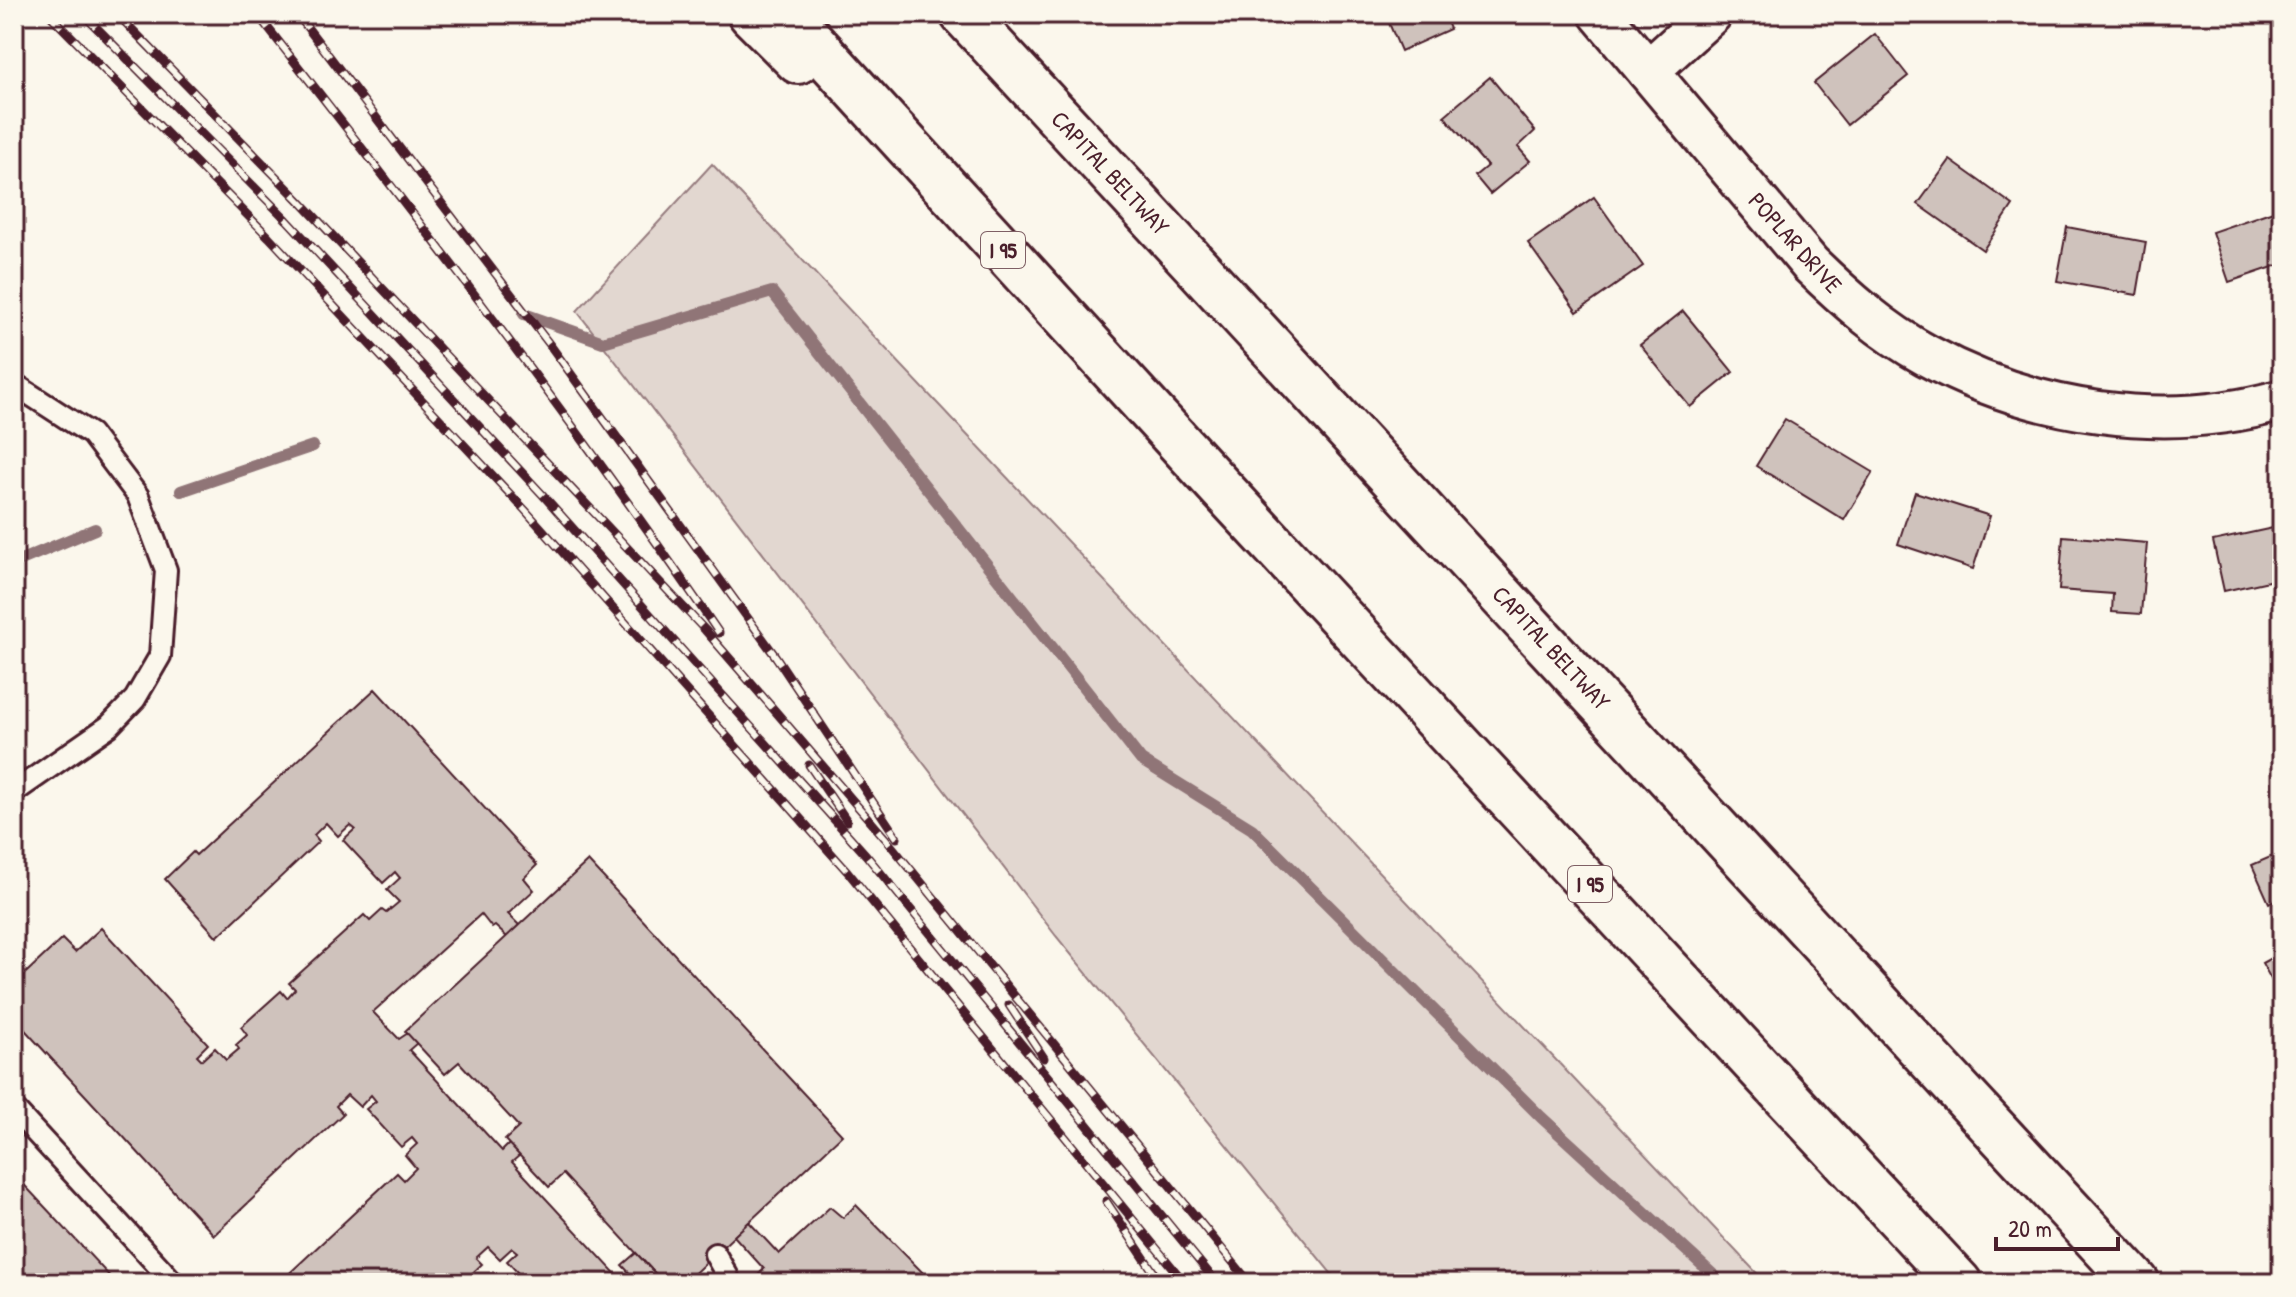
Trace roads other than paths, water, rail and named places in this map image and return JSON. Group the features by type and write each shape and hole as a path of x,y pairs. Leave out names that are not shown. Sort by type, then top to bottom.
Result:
{"highway":[{"path":"751,14 1219,486"},
{"name":"I 95","path":"787,14 1219,486 1959,1283"},
{"name":"CAPITAL BELTWAY","path":"966,14 2137,1283"}],"street":[{"name":"POPLAR DRIVE","path":"1600,14 1810,264 1847,299 1924,354 1963,374 2025,397 2096,412 2161,416 2199,414 2282,400"},
{"path":"1648,71 1711,14"}],"lane":[{"path":"14,384 91,434 138,496 166,570 160,656 135,699 109,726 14,792"},
{"path":"14,1109 174,1283"},
{"path":"715,1254 728,1277 728,1283"}],"waterway":[{"path":"524,314 603,342 772,292 1141,760 1252,829 1541,1117 1722,1283"},
{"path":"181,491 313,446"},
{"path":"14,563 95,529"}],"railway":[{"path":"49,14 269,237 525,510 847,871 1185,1283"},
{"path":"83,14 287,220 542,494 866,855 1217,1283"},
{"path":"117,14 298,199 705,630 885,838 1250,1283"},
{"path":"257,14 493,319 719,633"},
{"path":"297,14 550,345 776,657 897,838"},
{"path":"809,765 847,821"},
{"path":"1009,1005 1044,1058"},
{"path":"1106,1201 1161,1283"}]}
